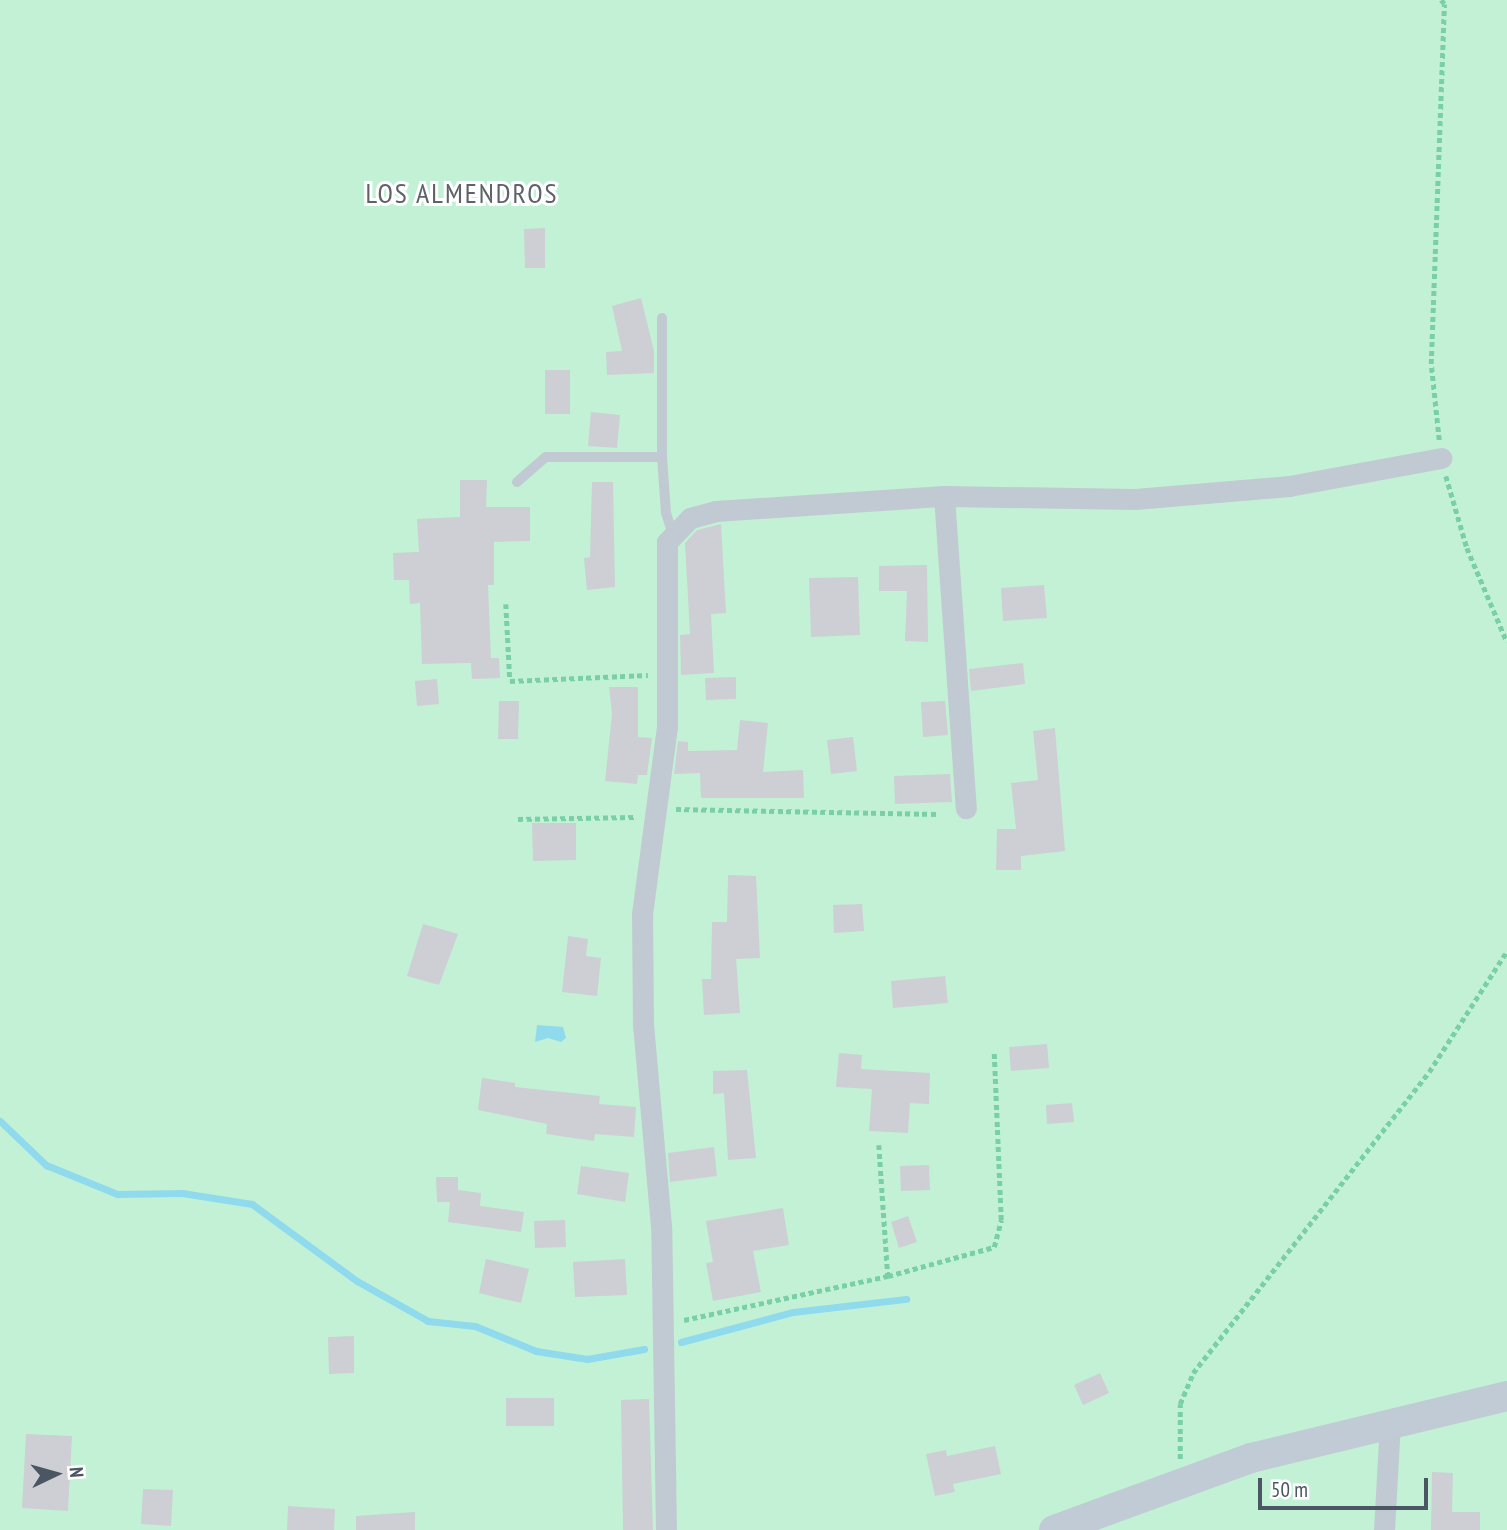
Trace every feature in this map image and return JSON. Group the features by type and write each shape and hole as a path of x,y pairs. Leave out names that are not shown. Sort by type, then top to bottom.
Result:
{"main road":[{"path":"1054,1530 1251,1458 1507,1396"}],"street":[{"path":"666,1530 661,1226 643,1024 642,914 669,674 667,542 690,518 716,511 944,496 1135,499 1289,486 1441,458"},
{"path":"944,496 966,808"},
{"path":"1384,1530 1390,1423"}],"lane":[{"path":"662,318 662,457 666,513 673,534"},
{"path":"517,482 546,457 662,457"}],"path":[{"path":"1441,0 1444,4 1431,364 1441,458 1467,548 1507,642"},
{"path":"506,604 510,681 669,674"},
{"path":"518,819 654,813 938,814"},
{"path":"1182,1481 1180,1404 1193,1373 1429,1072 1507,951"},
{"path":"663,1325 888,1276 994,1247 1001,1220 994,1053"},
{"path":"879,1145 888,1276"}],"green space":[{"path":"0,0 1507,0 1507,1530 0,1530"}],"water":[{"path":"537,1025 563,1027 566,1038 561,1042 548,1038 535,1042"}],"building":[{"path":"545,228 545,268 525,268 524,229"},
{"path":"641,298 654,351 654,373 607,375 606,352 622,351 612,306"},
{"path":"545,370 570,370 570,414 545,414"},
{"path":"591,412 620,415 617,448 588,446"},
{"path":"460,480 487,480 486,507 530,507 530,541 494,542 494,585 488,585 491,658 499,658 500,678 472,679 471,663 422,664 420,603 410,604 409,580 394,580 393,553 419,552 417,519 460,517"},
{"path":"592,482 613,482 615,587 587,590 584,558 590,557"},
{"path":"721,524 726,613 711,614 714,673 681,675 680,635 690,634 685,543 697,530"},
{"path":"927,565 928,642 905,641 907,591 879,591 879,566"},
{"path":"858,577 860,635 811,637 809,578"},
{"path":"1044,585 1047,618 1003,621 1001,588"},
{"path":"1023,663 1025,684 971,691 969,669"},
{"path":"736,677 736,699 706,700 705,678"},
{"path":"437,679 439,704 417,706 415,681"},
{"path":"609,687 638,687 638,737 652,738 647,775 638,775 637,784 605,781 612,714"},
{"path":"499,701 519,701 518,739 498,739"},
{"path":"945,701 948,735 923,737 921,702"},
{"path":"740,720 768,723 763,772 803,770 804,798 701,798 700,773 674,774 678,741 688,742 688,751 737,750"},
{"path":"1055,728 1065,851 1021,856 1021,870 996,870 997,829 1016,829 1011,783 1038,780 1033,731"},
{"path":"853,737 857,771 831,774 827,740"},
{"path":"950,774 952,802 895,804 894,776"},
{"path":"532,823 576,823 576,860 533,861"},
{"path":"728,875 756,876 760,958 736,959 740,1013 704,1015 702,979 711,979 712,922 727,922"},
{"path":"862,904 864,931 834,933 833,905"},
{"path":"423,924 458,934 439,985 407,976"},
{"path":"568,936 588,939 586,956 601,958 597,996 562,992"},
{"path":"945,976 948,1003 893,1008 891,981"},
{"path":"1047,1044 1049,1068 1011,1071 1009,1047"},
{"path":"839,1053 862,1055 861,1069 930,1073 929,1104 910,1103 908,1133 869,1131 872,1089 836,1087"},
{"path":"747,1070 756,1158 728,1160 724,1093 713,1094 713,1071"},
{"path":"482,1078 515,1083 515,1087 600,1096 599,1104 636,1107 634,1137 595,1134 594,1141 546,1134 547,1124 478,1110"},
{"path":"1072,1103 1074,1122 1047,1124 1046,1105"},
{"path":"714,1147 717,1176 670,1182 668,1153"},
{"path":"929,1165 930,1190 901,1191 900,1166"},
{"path":"581,1166 629,1173 625,1202 577,1194"},
{"path":"436,1177 458,1177 458,1190 481,1193 480,1206 524,1212 521,1232 448,1222 450,1202 437,1202"},
{"path":"783,1208 789,1245 753,1251 761,1292 713,1301 706,1263 713,1262 706,1221"},
{"path":"908,1216 917,1242 899,1248 891,1222"},
{"path":"565,1220 566,1247 535,1248 534,1221"},
{"path":"486,1259 529,1269 521,1303 479,1293"},
{"path":"625,1259 627,1295 575,1297 573,1262"},
{"path":"354,1336 354,1373 329,1374 328,1337"},
{"path":"1100,1373 1109,1393 1083,1405 1074,1385"},
{"path":"506,1398 554,1398 554,1426 506,1426"},
{"path":"649,1399 653,1530 623,1530 621,1400"},
{"path":"26,1434 72,1436 68,1511 22,1508"},
{"path":"995,1446 1001,1474 953,1484 955,1492 935,1496 926,1454 946,1450 947,1456"},
{"path":"1432,1472 1453,1473 1452,1512 1480,1512 1480,1530 1431,1530"},
{"path":"143,1489 173,1490 171,1526 141,1524"},
{"path":"288,1506 335,1509 334,1530 287,1530"},
{"path":"415,1512 415,1530 356,1530 356,1516"}],"waterway":[{"path":"0,1121 46,1165 117,1194 182,1193 252,1204 357,1281 428,1321 475,1326 536,1351 587,1359 644,1349"},
{"path":"681,1342 793,1312 906,1299"}],"district":[{"name":"LOS ALMENDROS","path":"462,193"}]}
